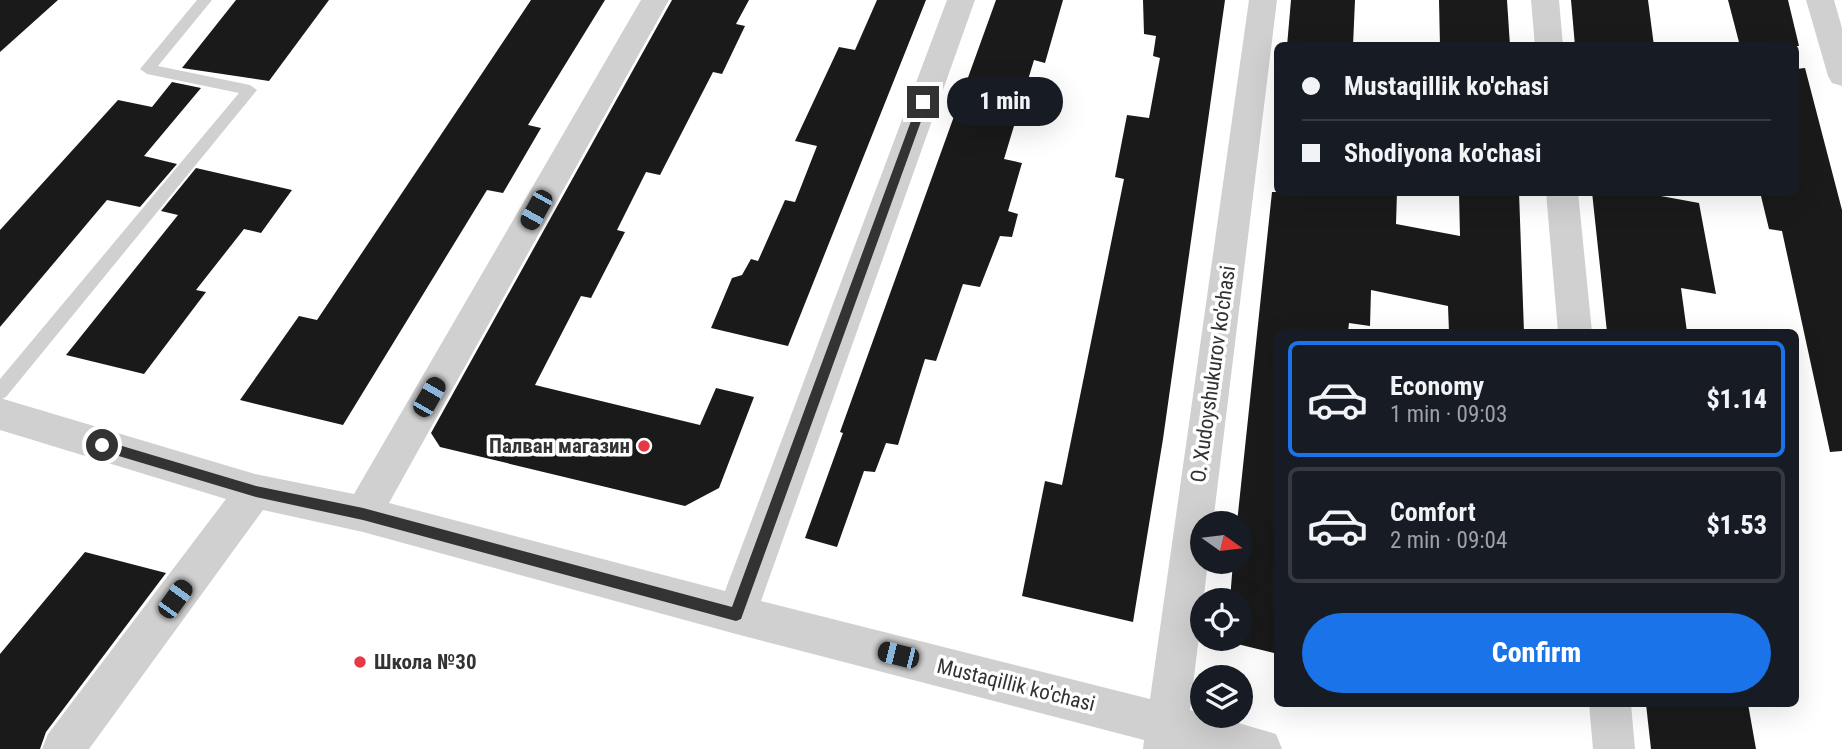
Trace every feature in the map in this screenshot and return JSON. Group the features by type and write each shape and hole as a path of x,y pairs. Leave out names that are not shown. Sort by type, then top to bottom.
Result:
{"street":[{"path":"363,514 655,0"},
{"path":"736,614 961,0"},
{"name":"O. Xudoyshukurov ko'chasi","path":"1166,736 1263,0"},
{"path":"1545,0 1549,42"},
{"path":"1820,0 1842,76"},
{"path":"1562,196 1575,329"},
{"name":"Mustaqillik ko'chasi","path":"0,414 256,491 363,514 736,614 1166,736 1261,749"},
{"path":"63,749 256,491"},
{"path":"1610,707 1614,749"}],"lane":[{"path":"0,391 250,90 147,69 205,0"}],"building":[{"path":"0,0 58,0 0,52"},
{"path":"236,0 329,0 269,81 182,68"},
{"path":"531,0 605,0 528,125 541,128 503,193 487,190 343,425 240,400 299,316 317,320"},
{"path":"672,0 749,0 736,24 745,26 722,74 713,72 660,175 646,172 617,230 625,232 591,298 581,296 535,385 700,425 716,388 754,397 719,488 685,506 440,447 431,433"},
{"path":"877,0 926,0 788,346 711,328 732,278 742,275 751,259 758,261 785,200 795,202 817,146 795,141 839,47 855,50"},
{"path":"996,0 1063,0 1045,63 1034,60 1004,159 1022,163 1008,211 1018,214 1012,237 1000,236 980,287 963,284 936,361 925,359 898,445 886,443 875,472 864,471 837,547 805,538 843,433 840,432"},
{"path":"1143,0 1225,0 1163,439 1133,622 1022,596 1045,481 1062,485 1124,179 1115,177 1127,115 1149,118 1160,58 1153,56 1156,36 1144,34"},
{"path":"1291,0 1355,0 1353,42 1287,42"},
{"path":"1439,0 1507,0 1510,42 1440,42"},
{"path":"1571,0 1648,0 1653,42 1575,42"},
{"path":"1728,0 1788,0 1798,42 1739,42"},
{"path":"1805,68 1842,210 1842,451 1830,452 1782,231 1769,229 1761,196 1799,196 1799,69"},
{"path":"172,82 201,88 144,156 177,164 140,207 107,200 0,327 0,230 118,100 152,107"},
{"path":"196,168 292,190 261,233 244,229 196,290 206,292 144,374 66,355 178,215 161,211"},
{"path":"1272,192 1274,196 1397,196 1396,224 1460,236 1459,196 1519,196 1524,329 1449,329 1448,306 1371,290 1370,326 1349,323 1348,329 1274,329 1274,653 1253,648 1253,588 1231,588 1232,574 1253,574 1253,511 1238,511"},
{"path":"1592,196 1661,196 1699,203 1716,294 1681,288 1687,329 1607,329"},
{"path":"85,552 166,573 46,732 40,749 0,749 0,654"},
{"path":"1646,707 1749,707 1756,749 1651,749"}],"place":[{"name":"Палван магазин","path":"644,446"},
{"name":"Школа №30","path":"360,662"}],"route":[{"path":"102,445 256,491 363,514 736,614 923,102"}]}
